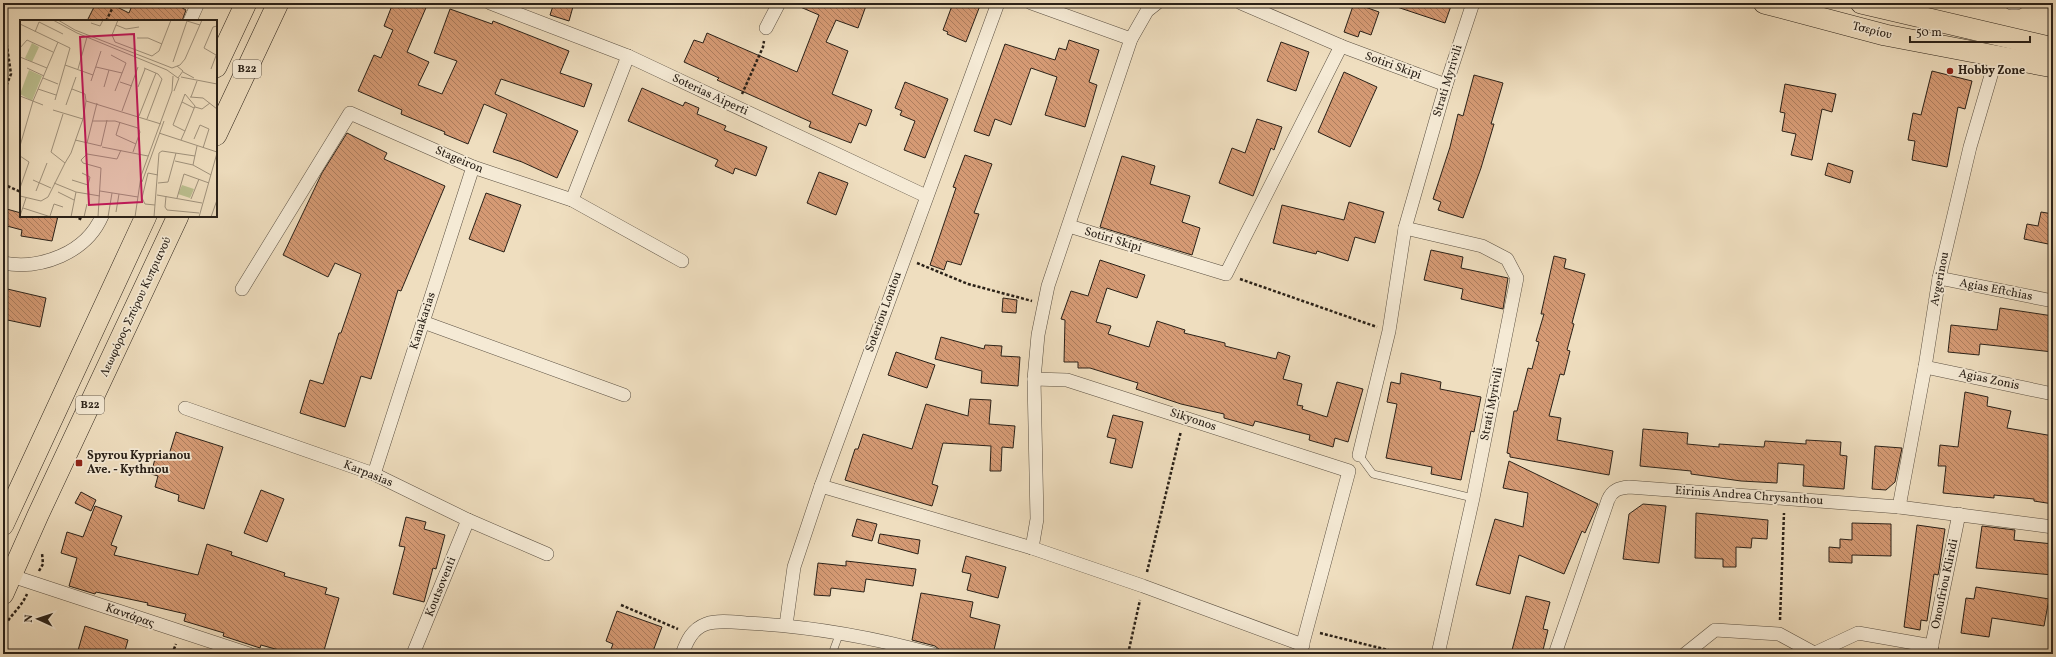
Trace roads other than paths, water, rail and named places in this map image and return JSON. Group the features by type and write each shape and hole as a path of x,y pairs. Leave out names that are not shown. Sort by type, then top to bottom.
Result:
{"main road":[{"name":"B22","path":"217,65 246,3"},
{"name":"B22","path":"217,133 278,3"},
{"name":"Τσερίου","path":"1764,3 1885,35 1997,55 2053,67"},
{"name":"Τσερίου","path":"1861,3 2053,48"},
{"name":"B22","path":"3,525 146,217"},
{"name":"Λεωφόρος Σπύρου Κυπριανού","path":"3,594 38,514 178,217"}],"street":[{"path":"190,20 198,3"},
{"name":"Soterias Aiperti","path":"490,3 628,56 926,196"},
{"path":"766,28 779,3"},
{"name":"Soteriou Lontou","path":"786,625 794,567 821,486 998,3"},
{"path":"1031,3 1131,39"},
{"path":"1069,226 1131,39 1147,11 1157,3"},
{"name":"Sotiri Skipi","path":"1241,3 1341,46 1446,85"},
{"name":"Strati Myrivili","path":"1359,455 1389,331 1405,228 1446,85 1473,3"},
{"path":"2011,3 2017,3"},
{"name":"Sotiri Skipi","path":"1032,548 1037,519 1034,379 1038,335 1048,286 1069,226 1226,274 1341,46"},
{"name":"Avgerinou","path":"1899,507 1925,367 1939,278 1970,147 1997,55"},
{"path":"572,200 628,56"},
{"name":"Stageiron","path":"242,289 350,112 473,167 572,200 682,261"},
{"name":"Kanakarias","path":"374,474 473,167"},
{"path":"3,263 15,266 53,260 63,255 87,238 101,217"},
{"name":"Strati Myrivili","path":"1405,228 1482,246 1507,259 1517,278 1473,498 1438,654"},
{"name":"Agias Eftchias","path":"1939,278 2053,301"},
{"path":"423,322 624,395"},
{"name":"Agias Zonis","path":"1925,367 2053,394"},
{"name":"Sikyonos","path":"1034,379 1067,380 1349,471 1302,650"},
{"name":"Karpasias","path":"185,408 374,474 468,520 547,554"},
{"path":"821,486 1032,548 1144,586 1302,650"},
{"name":"Eirinis Andrea Chrysanthou","path":"1556,652 1608,500 1614,491 1630,487 1899,507 2053,527"},
{"name":"Onoufriou Kliridi","path":"1931,650 1959,514"},
{"name":"Koutsoventi","path":"413,654 468,520"},
{"name":"Καντάρας","path":"12,576 249,654"},
{"path":"682,654 696,629 706,624 725,622 786,625 887,642 933,654"},
{"path":"1685,654 1715,630 1779,634 1813,653 1858,632 1931,650"}],"lane":[{"path":"1359,455 1373,474 1473,498"},
{"path":"832,654 839,635"}],"place":[{"name":"Hobby Zone","path":"1950,71"},
{"name":"Spyrou Kyprianou Ave. - Kythnou","path":"79,463"}]}
